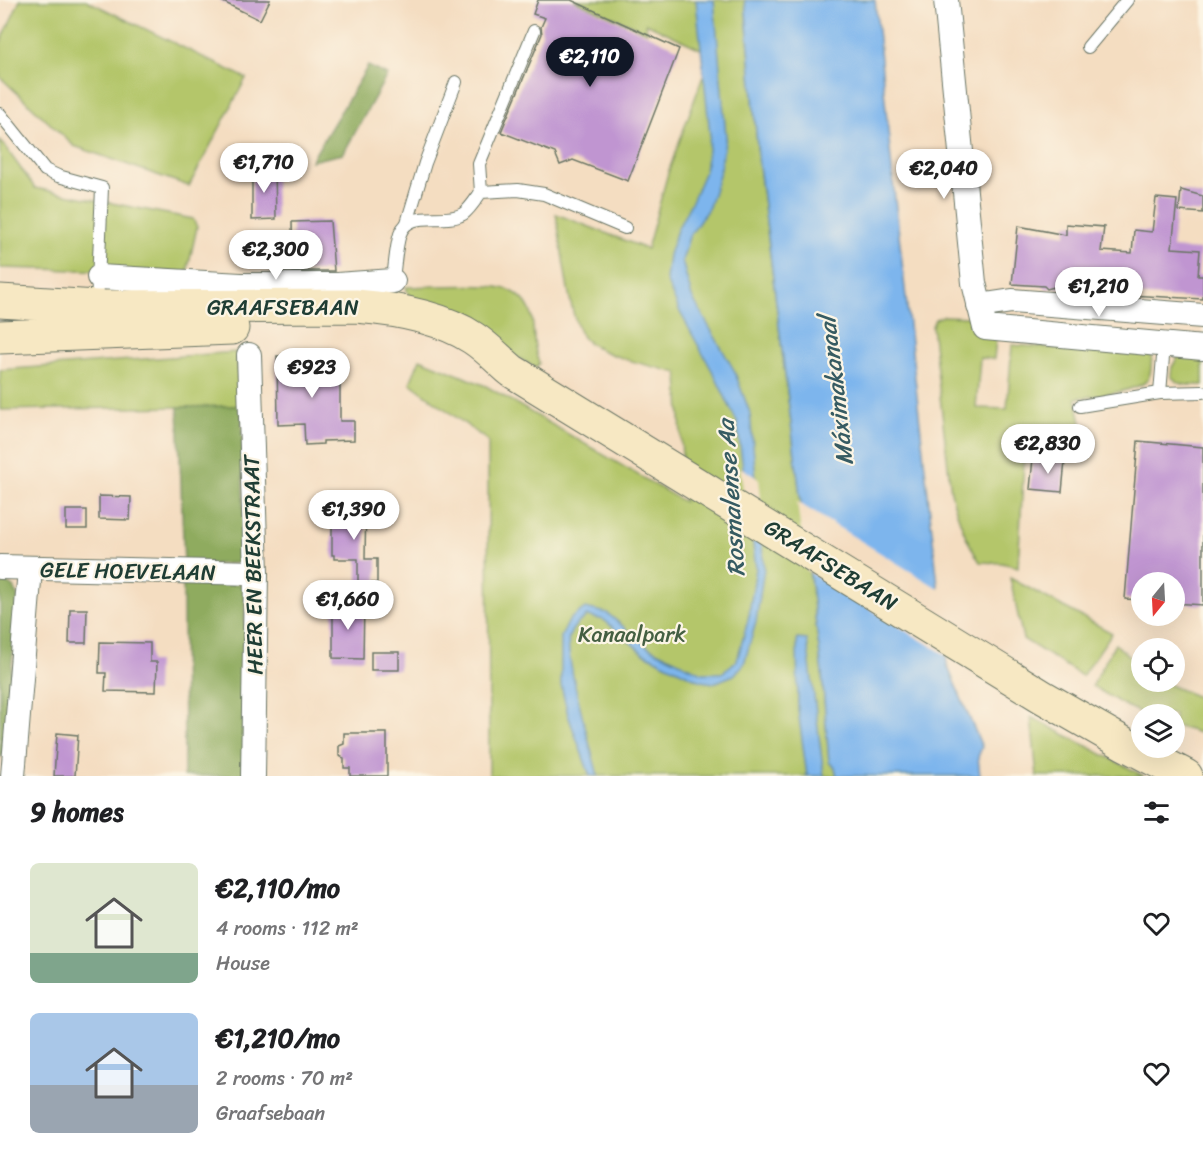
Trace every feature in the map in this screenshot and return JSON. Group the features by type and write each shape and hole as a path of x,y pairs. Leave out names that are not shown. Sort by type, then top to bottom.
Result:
{"main road":[{"name":"GRAAFSEBAAN","path":"0,301 261,327 358,327 419,339 512,371"},
{"name":"GRAAFSEBAAN","path":"0,337 96,312 388,304 461,331 473,338 512,371 667,464 1043,697 1131,747"},
{"name":"GRAAFSEBAAN","path":"1153,758 1186,776"},
{"name":"GRAAFSEBAAN","path":"1162,758 1203,765"}],"street":[{"path":"946,0 974,283 985,328 1203,348"},
{"path":"979,306 1012,301 1203,316"},
{"name":"HEER EN BEEKSTRAAT","path":"249,355 256,573 254,776"},
{"name":"GELE HOEVELAAN","path":"0,567 256,573"},
{"path":"9,775 30,569"}],"lane":[{"path":"1088,47 1127,0"},
{"path":"388,304 400,232 408,223 419,218 450,219 465,213 481,192 479,164 534,31"},
{"path":"408,223 425,163 456,82"},
{"path":"0,114 45,170 58,176 102,188 96,312"},
{"path":"481,192 518,190 544,194 625,228"},
{"path":"1160,393 1164,345"},
{"path":"1080,406 1160,393 1203,392"}],"green space":[{"path":"20,0 86,0 246,78 189,186 74,146 0,77 0,44"},
{"name":"Kanaalpark","path":"574,0 745,0 758,157 822,673 829,762 835,768 837,776 489,776 488,441 410,383 420,359 486,386 684,502 678,373 613,355 583,337 578,328 570,297 556,214 647,249 668,173 711,54 646,23 647,32"},
{"path":"368,66 387,75 343,154 311,161"},
{"path":"0,140 35,188 193,219 197,227 187,273 0,268"},
{"path":"488,286 512,291 530,309 535,350 539,363 536,368 409,297 406,287"},
{"path":"943,316 970,317 975,324 996,339 994,359 980,358 976,408 1007,409 1012,345 1152,355 1148,379 1136,387 1115,393 1076,398 1081,423 1077,445 1032,440 1025,444 1018,567 1002,563 980,562 966,537 956,510 951,492 932,326 935,319"},
{"path":"236,352 242,406 0,410 0,370"},
{"path":"1178,357 1203,359 1203,385 1182,384 1174,380 1171,376 1172,367"},
{"path":"242,406 244,563 184,565 178,407"},
{"path":"0,578 14,588 18,596 4,754 0,758"},
{"path":"1010,578 1112,633 1082,676 1023,639"},
{"path":"183,581 242,584 245,587 244,776 184,776"},
{"path":"1115,644 1131,658 1131,692 1185,691 1203,699 1203,734 1185,729 1185,704 1131,704 1131,708 1092,686"},
{"path":"1031,717 1144,776 1037,776"}],"water":[{"path":"696,0 714,0 726,136 719,175 709,207 689,237 682,261 692,297 734,370 750,413 764,568 756,622 744,664 734,675 714,683 700,681 643,653 604,620 587,616 574,628 569,637 571,663 598,776 590,776 568,715 561,685 561,637 570,619 585,608 607,613 648,647 702,673 722,673 737,660 748,620 756,568 737,422 666,280 669,255 677,230 705,171 710,135"},
{"name":"Máximakanaal","path":"745,0 875,0 947,665 982,747 978,757 980,776 837,776 835,768 829,762 822,673 758,157"},
{"path":"797,639 807,640 824,776 807,776 798,710"}],"pier":[{"path":"740,467 759,479 765,545 749,535"},
{"path":"797,502 941,590 949,657 806,570"}],"building":[{"path":"219,0 270,0 260,20"},
{"path":"538,0 571,0 679,49 628,181 573,160 560,165 555,153 501,132 542,34 541,27 545,18 533,14"},
{"path":"252,168 275,168 276,219 252,220"},
{"path":"1181,190 1203,196 1203,213 1179,211"},
{"path":"1156,198 1177,200 1172,248 1200,250 1198,276 1203,276 1203,299 1090,293 1054,287 1047,289 1044,286 1012,284 1018,226 1066,235 1066,224 1104,227 1101,251 1132,253 1134,230 1152,232"},
{"path":"330,221 334,271 293,271 292,222"},
{"path":"277,356 313,356 313,358 319,358 319,366 340,366 340,421 354,421 354,440 323,441 323,444 305,445 304,424 278,425"},
{"path":"1138,441 1203,447 1203,605 1185,604 1185,572 1131,572 1131,599 1125,599"},
{"path":"1033,458 1065,461 1062,492 1030,489"},
{"path":"99,496 131,497 130,520 99,519"},
{"path":"350,501 366,501 365,559 377,559 377,583 358,583 358,559 334,559 332,555 332,514 350,514"},
{"path":"66,510 87,510 87,529 66,529"},
{"path":"333,604 364,604 363,659 333,658"},
{"path":"70,609 87,609 86,643 69,643"},
{"path":"100,642 150,643 150,662 157,662 156,692 105,691 106,673 99,673"},
{"path":"371,652 399,652 399,670 371,670"},
{"path":"57,733 78,735 75,776 54,776"},
{"path":"344,733 387,733 387,776 350,776 350,768 344,768 344,758 339,756 339,746 344,744"}],"water label":[{"name":"Rosmalense Aa","path":"731,498"}]}
